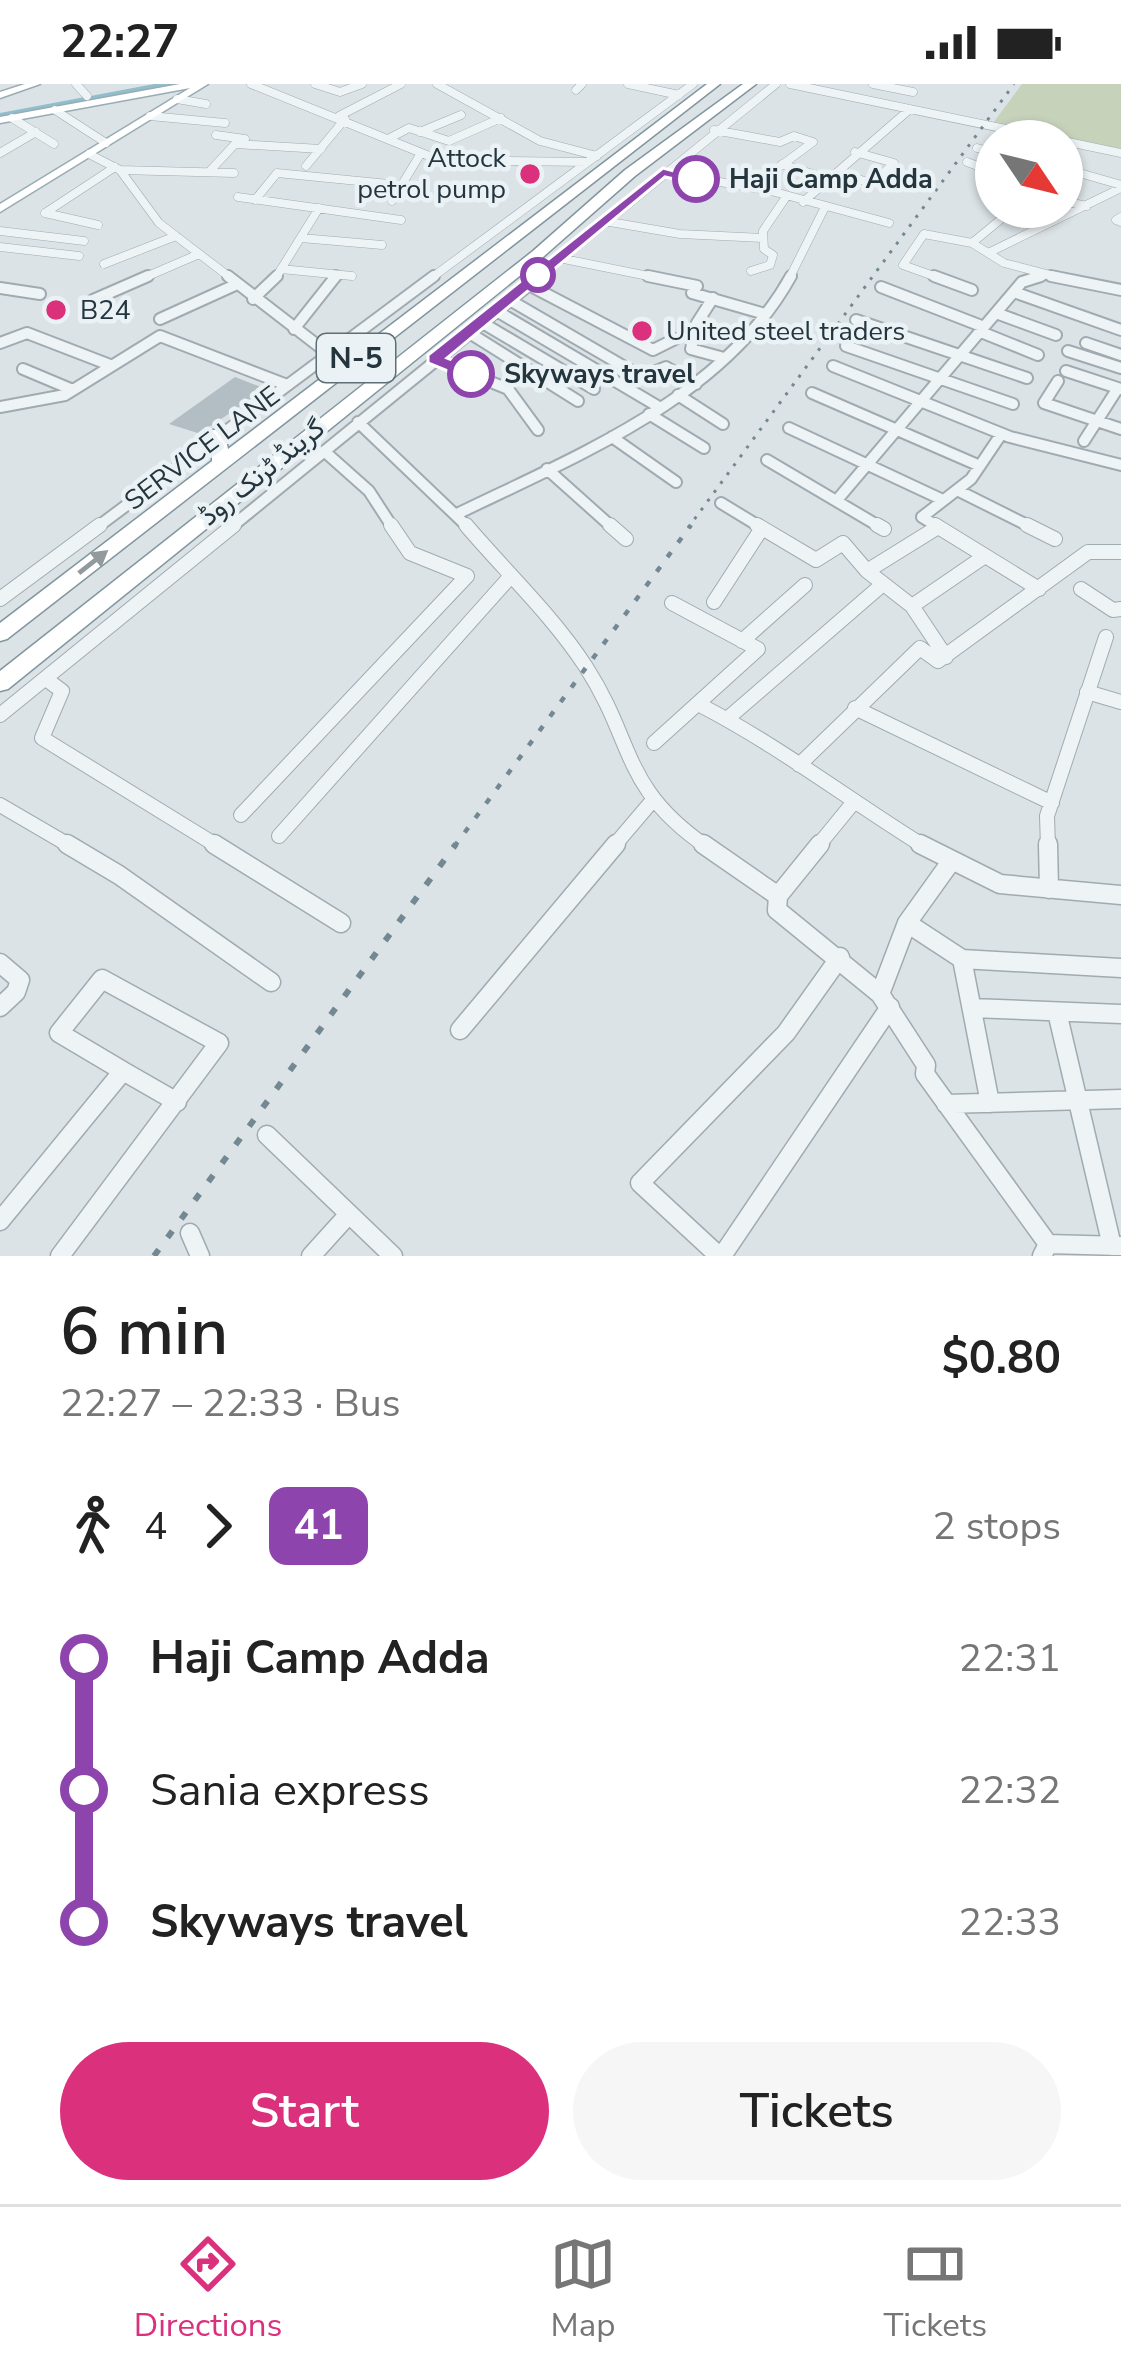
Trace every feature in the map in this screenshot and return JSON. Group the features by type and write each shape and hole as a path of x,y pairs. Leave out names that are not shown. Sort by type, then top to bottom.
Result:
{"highway":[{"name":"گرینڈ ٹرنک روڈ","path":"0,634 349,364 541,205 714,84"},
{"name":"گرینڈ ٹرنک روڈ","path":"0,684 243,488 432,353 573,219 750,84"},
{"path":"218,434 221,463"}],"main road":[{"path":"0,95 35,84"},
{"path":"0,209 199,84"},
{"path":"6,119 199,84"}],"street":[{"path":"76,84 87,96"},
{"path":"250,84 442,160 592,159"},
{"path":"315,84 340,92 362,84"},
{"path":"306,166 342,117 401,84"},
{"path":"437,84 540,141 592,159"},
{"path":"628,84 679,94"},
{"name":"SERVICE LANE","path":"0,599 218,434 541,205 592,159 693,84"},
{"path":"0,716 324,451 432,353 481,322 776,84"},
{"path":"790,84 1121,154"},
{"path":"803,202 905,108 916,88 873,84"},
{"path":"177,99 206,104"},
{"path":"294,115 306,104"},
{"path":"55,110 106,143"},
{"path":"420,132 461,115"},
{"path":"150,116 225,123"},
{"path":"388,139 406,129 449,141 501,118"},
{"path":"6,119 54,145"},
{"path":"690,127 754,139 780,142 794,136 813,142 770,173 771,190"},
{"path":"0,153 36,132"},
{"path":"216,135 245,137 241,143"},
{"path":"209,172 234,144 321,149"},
{"path":"782,164 873,183 894,163 855,152"},
{"path":"392,201 421,153"},
{"path":"88,154 117,169 234,173"},
{"path":"967,162 975,165"},
{"path":"98,225 45,213 117,169"},
{"path":"117,169 152,216 253,299 329,356 349,364"},
{"path":"255,200 277,173 400,185"},
{"path":"630,173 771,190 889,224"},
{"path":"1083,174 1121,186"},
{"path":"988,253 1121,186"},
{"path":"0,195 16,199"},
{"path":"751,271 770,265 773,255 764,249 763,231 786,196"},
{"path":"238,197 401,220"},
{"path":"1083,205 1087,206"},
{"path":"253,299 272,284 319,208"},
{"path":"458,514 612,437 696,384 765,314 824,209"},
{"path":"573,219 588,234"},
{"path":"604,221 680,234 763,238"},
{"path":"972,243 990,228"},
{"path":"0,231 85,242"},
{"path":"973,290 903,266 924,235 972,243 1004,263 1045,275 1121,290"},
{"path":"104,264 176,236"},
{"path":"301,238 382,245"},
{"path":"0,247 80,256"},
{"path":"93,300 200,254"},
{"path":"538,254 697,286 692,293 765,314"},
{"path":"281,269 352,276"},
{"path":"294,329 337,274"},
{"path":"837,500 1022,282 1045,275"},
{"path":"526,284 653,350 675,339"},
{"path":"160,319 235,285"},
{"path":"881,287 1039,355"},
{"path":"0,288 40,294"},
{"path":"1014,292 1121,330"},
{"path":"712,298 697,323 691,349 724,358"},
{"path":"508,299 642,377 666,368 696,384"},
{"path":"495,310 704,448"},
{"path":"996,313 1056,335"},
{"path":"856,320 1027,378"},
{"path":"481,322 594,389"},
{"path":"0,343 27,332 110,365"},
{"path":"468,332 578,400"},
{"path":"0,407 73,390 164,336 287,385"},
{"path":"1086,343 1121,355"},
{"path":"846,346 1013,404"},
{"path":"1068,350 1121,368"},
{"path":"432,353 508,389 538,430"},
{"path":"832,366 1000,436 1050,453 1121,465"},
{"path":"22,369 73,390"},
{"path":"1084,441 1097,421 1119,388 1062,376 1044,403 1097,421 1121,429"},
{"path":"812,393 980,466"},
{"path":"678,395 723,424"},
{"path":"358,422 458,514 586,667 642,788 674,824 778,896"},
{"path":"789,428 943,500"},
{"path":"1000,436 957,490 922,517 1039,589"},
{"path":"612,437 676,482"},
{"path":"241,815 467,576 410,554 369,490 324,451"},
{"path":"767,460 884,529"},
{"path":"547,470 626,539"},
{"path":"243,488 265,498"},
{"path":"957,490 1055,539"},
{"path":"722,503 816,560 843,544 867,571 912,606 946,657"},
{"path":"867,571 938,527"},
{"path":"714,602 762,528"},
{"path":"799,765 920,648 938,662 1088,552 1121,552"},
{"path":"912,606 985,556"},
{"path":"278,836 510,577"},
{"path":"727,718 884,584"},
{"path":"742,641 805,585"},
{"path":"1081,589 1113,610 1121,609"},
{"path":"654,743 758,649 672,604"},
{"path":"1049,889 1047,816 1106,637"},
{"path":"46,679 62,691 42,738 340,923"},
{"path":"1087,692 1121,702"},
{"path":"698,704 765,738 854,803 950,863 1000,884 1121,895"},
{"path":"855,708 1052,803"},
{"path":"460,1030 653,800"},
{"path":"854,803 778,896 778,910 839,957 885,1001 946,1104 1045,1250 1117,1246 1057,1012"},
{"path":"0,805 119,874 271,982"},
{"path":"839,957 786,1033 640,1183 721,1256 885,1001 907,923 950,863"},
{"path":"907,923 962,958 1121,968"},
{"path":"962,958 990,1103"},
{"path":"0,963 20,980 16,992 0,1006"},
{"path":"60,1256 177,1102 219,1043 102,980 59,1033 177,1102"},
{"path":"973,1008 1121,1014"},
{"path":"0,1221 123,1071"},
{"path":"946,1104 1121,1099"},
{"path":"267,1135 393,1256"},
{"path":"311,1256 349,1214"},
{"path":"190,1233 200,1256"}],"green space":[{"path":"1022,84 1121,84 1121,155 1083,147 1083,120 995,120"}],"building":[{"path":"235,377 266,389 204,435 169,424"}],"waterway":[{"path":"0,117 176,84"}],"railway":[{"path":"688,528 1014,84"},
{"path":"454,847 691,525"},
{"path":"154,1256 456,844"}],"bus line":[{"name":"41","path":"471,374 435,359 663,172 696,179"}],"place":[{"name":"Attock petrol pump","path":"530,174"},
{"name":"Haji Camp Adda","path":"696,179"},
{"name":"B24","path":"56,310"},
{"name":"United steel traders","path":"642,331"},
{"name":"Skyways travel","path":"471,374"}]}
